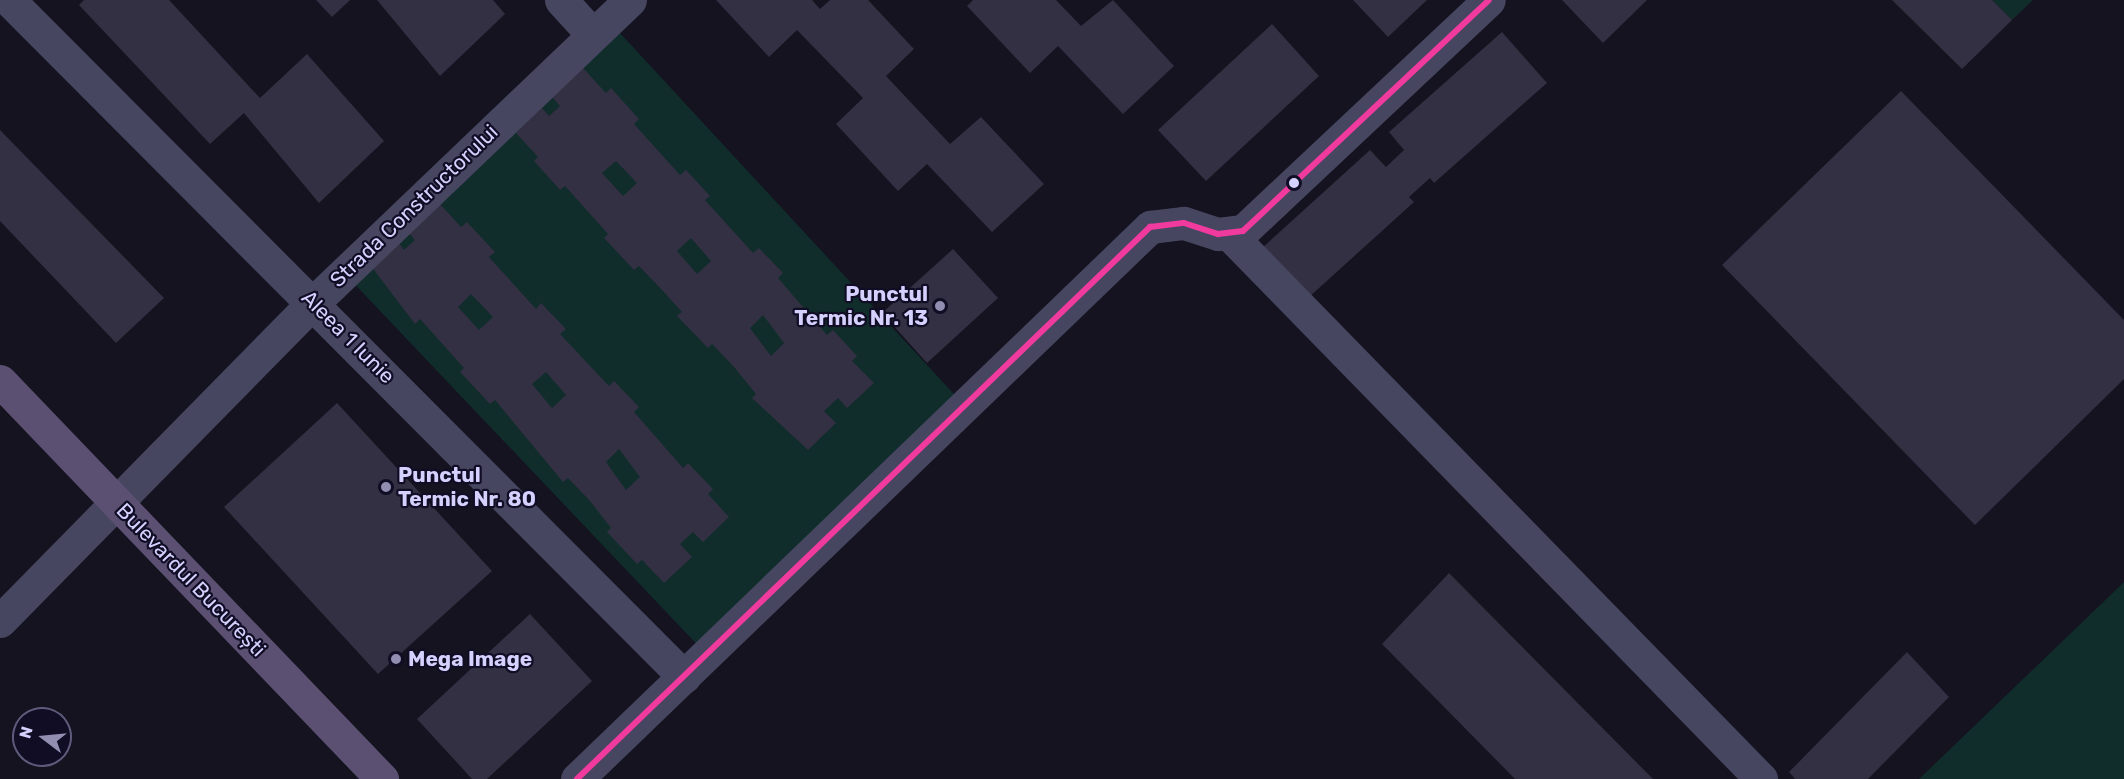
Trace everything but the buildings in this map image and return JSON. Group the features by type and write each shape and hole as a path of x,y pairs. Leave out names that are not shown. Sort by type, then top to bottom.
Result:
{"main road":[{"name":"Bulevardul București","path":"0,381 382,779"}],"street":[{"name":"Aleea 1 Iunie","path":"9,0 314,302 684,677"},
{"path":"561,0 593,35"},
{"name":"Strada Constructorului","path":"0,621 314,302 630,0"},
{"path":"1231,236 1253,225 1489,0"},
{"path":"577,779 1150,227 1184,222 1231,236 1761,779"}],"green space":[{"path":"1992,0 2033,0 2012,20"},
{"path":"608,20 965,406 707,655 344,273"},
{"path":"2124,582 2124,779 1919,779"}],"transit line":[{"path":"577,779 1150,227 1184,223 1218,234 1243,231 1489,0"}],"place":[{"name":"Punctul Termic Nr. 13","path":"940,306"},
{"name":"Punctul Termic Nr. 80","path":"386,487"},
{"name":"Mega Image","path":"396,659"}]}
